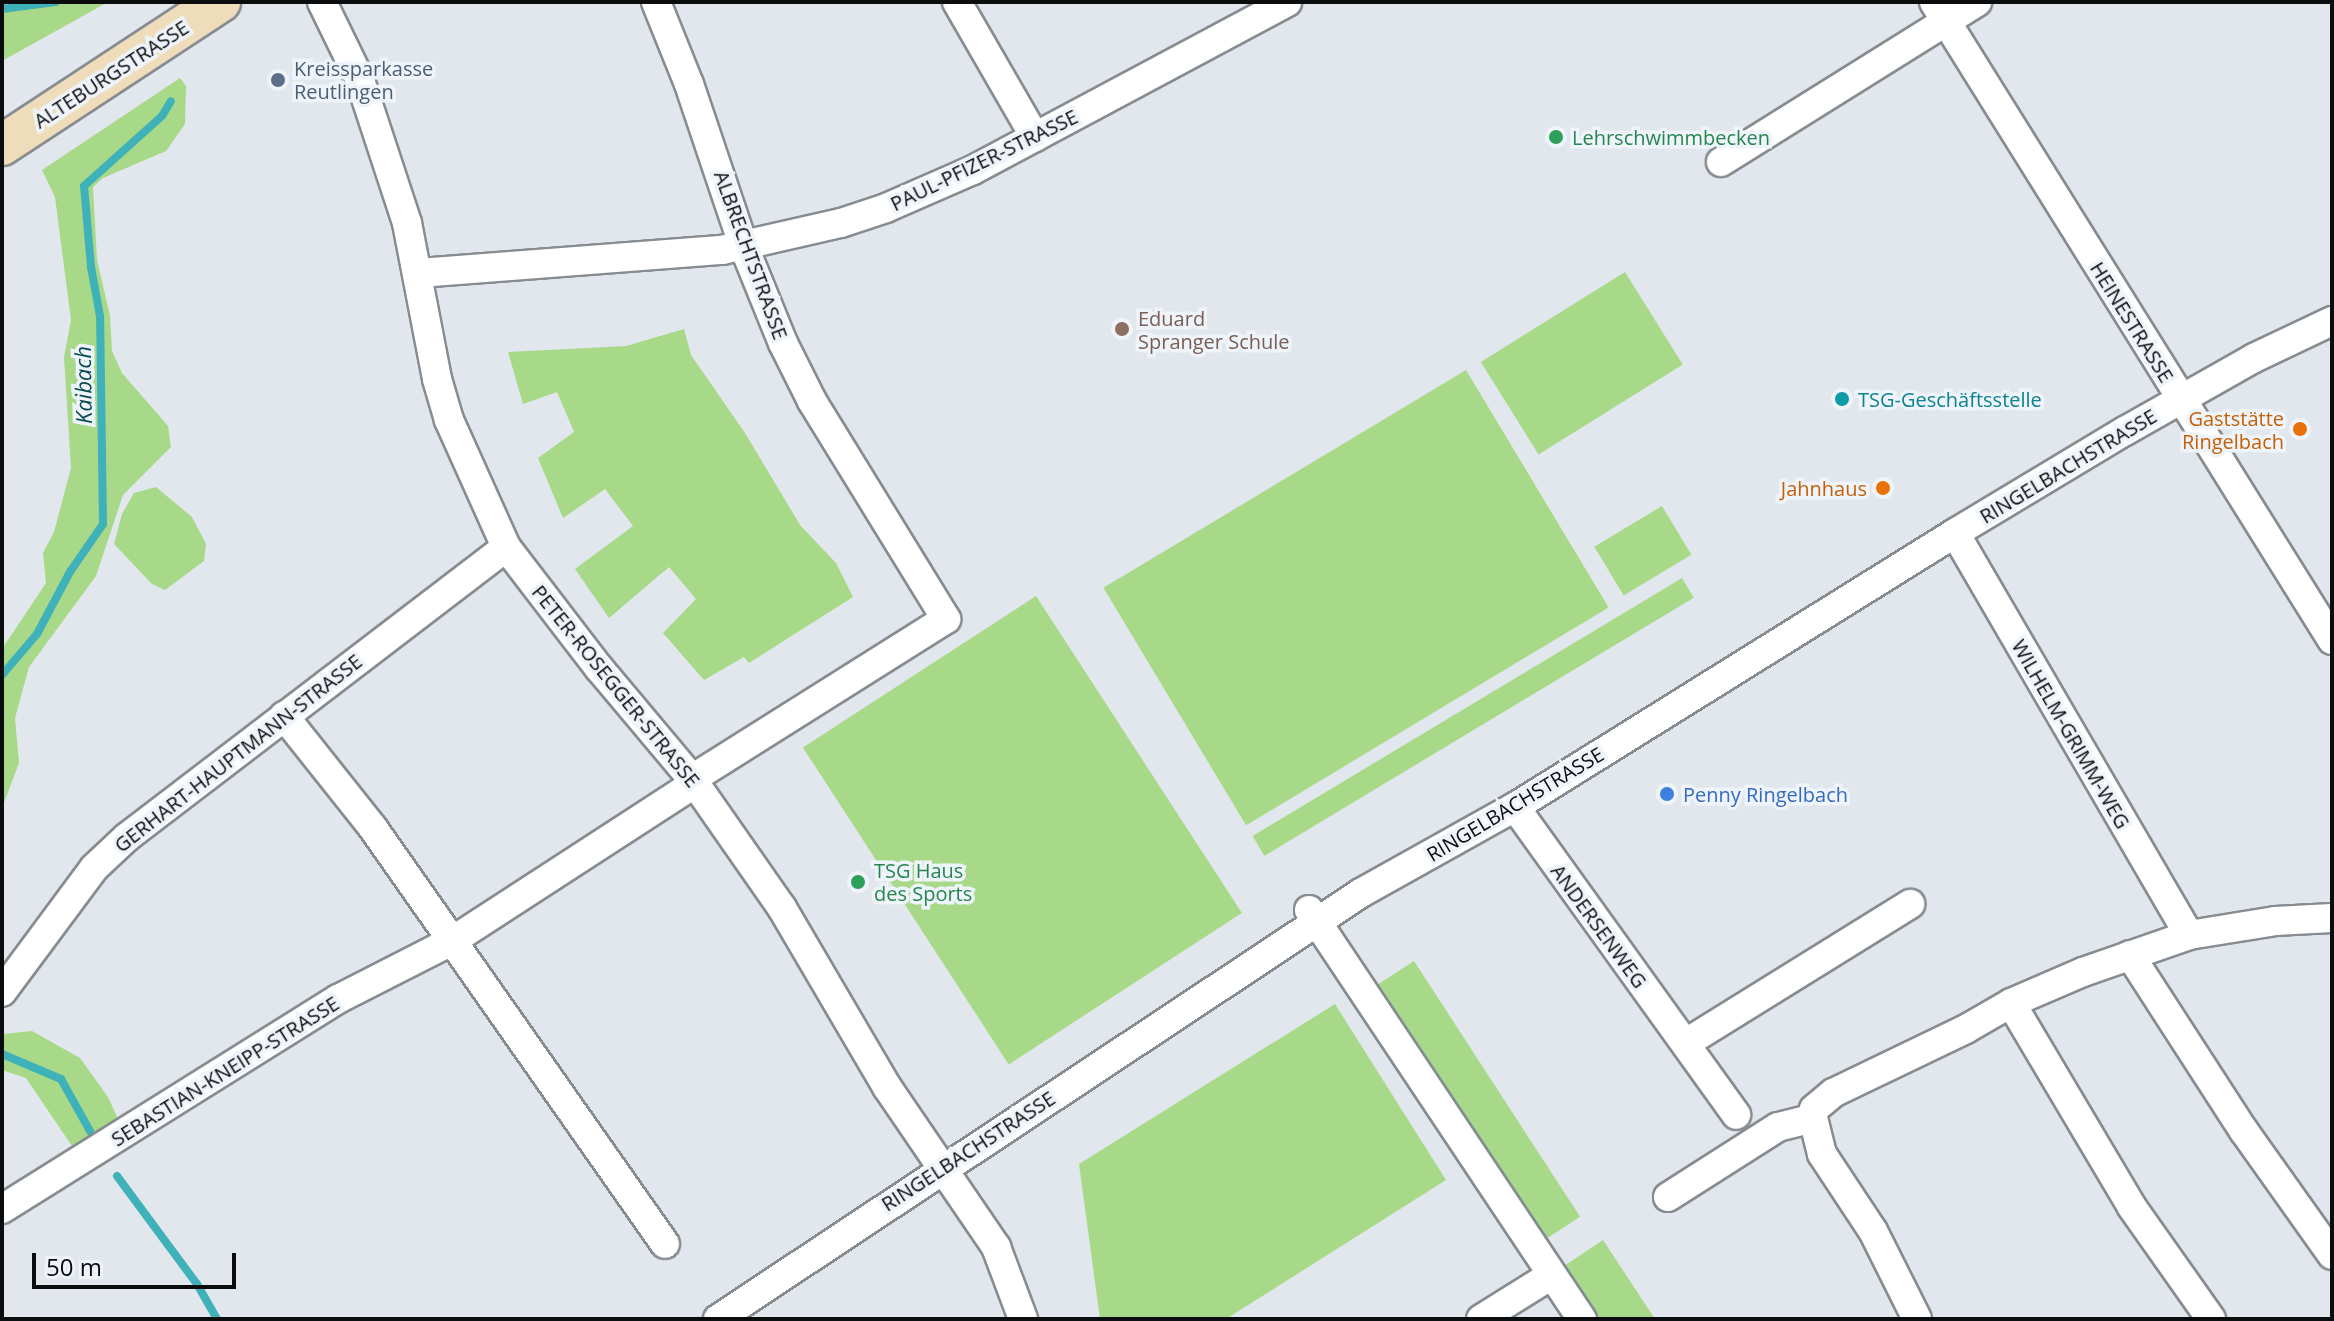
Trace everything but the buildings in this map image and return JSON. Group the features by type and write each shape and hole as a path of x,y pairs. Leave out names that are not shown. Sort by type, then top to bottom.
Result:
{"main road":[{"name":"ALTEBURGSTRASSE","path":"2,145 220,2"}],"street":[{"name":"PETER-ROSEGGER-STRASSE","path":"322,2 360,80 407,223 420,273 437,379 449,420 506,547 599,668 693,781 782,908 887,1087 996,1247 1023,1319"},
{"name":"ALBRECHTSTRASSE","path":"656,2 776,328 812,401 946,619"},
{"path":"957,2 1035,137"},
{"name":"PAUL-PFIZER-STRASSE","path":"420,273 657,257 744,247 886,208 959,177 1287,2"},
{"path":"1721,162 1940,12 1977,2"},
{"name":"HEINESTRASSE","path":"1940,12 2332,640"},
{"name":"RINGELBACHSTRASSE","path":"718,1319 1314,916 1515,807 1955,533 2181,399 2254,358 2332,321"},
{"name":"WILHELM-GRIMM-WEG","path":"1955,533 2189,935"},
{"name":"GERHART-HAUPTMANN-STRASSE","path":"2,992 94,868 127,837 506,547"},
{"name":"SEBASTIAN-KNEIPP-STRASSE","path":"2,1209 338,999 452,941 693,781 946,619"},
{"path":"284,716 373,828 665,1244"},
{"name":"ANDERSENWEG","path":"1515,807 1736,1115"},
{"path":"1686,1043 1910,904"},
{"path":"1314,916 1582,1319"},
{"path":"1917,1319 1873,1231 1822,1154 1813,1129 1814,1109 1833,1093 1966,1029 2011,1003 2130,955 2189,935 2275,921 2332,918"},
{"path":"2130,955 2244,1131 2332,1255"},
{"path":"2011,1003 2123,1194 2211,1319"},
{"path":"1668,1197 1761,1136 1778,1127 1813,1118"},
{"path":"1481,1319 1545,1279"}],"green space":[{"path":"2,2 108,2 2,61"},
{"path":"180,78 186,86 185,124 166,151 103,178 93,187 97,260 110,316 112,351 122,373 168,426 171,447 123,495 96,576 29,667 15,718 19,763 2,808 2,649 46,583 43,553 54,532 71,468 64,357 71,320 55,197 42,170"},
{"path":"1625,272 1683,364 1539,455 1481,362"},
{"path":"684,329 691,355 745,433 800,525 836,563 853,597 749,663 744,657 704,680 663,633 696,599 669,567 609,618 575,569 633,526 605,489 563,518 538,458 574,432 557,392 523,404 508,352 626,346"},
{"path":"1466,370 1609,607 1246,825 1103,588"},
{"path":"156,487 192,517 206,544 204,561 165,590 152,584 114,544 122,514 134,493"},
{"path":"1662,506 1691,555 1624,596 1594,547"},
{"path":"1682,578 1694,598 1264,856 1253,836"},
{"path":"1036,596 1242,913 1009,1064 803,747"},
{"path":"1414,961 1580,1217 1543,1241 1377,985"},
{"path":"1335,1004 1446,1180 1226,1319 1100,1319 1079,1164"},
{"path":"32,1031 80,1058 108,1097 122,1128 76,1152 26,1078 2,1070 2,1034"},
{"path":"1603,1240 1655,1319 1582,1319 1552,1274"}],"waterway":[{"name":"Kaibach","path":"2,9 56,2"},
{"name":"Kaibach","path":"2,675 37,634 70,572 103,524 100,316 91,267 84,186 162,116 171,101"},
{"name":"Kaibach","path":"2,1054 61,1079 90,1131"},
{"name":"Kaibach","path":"117,1176 197,1284 217,1319"}],"place":[{"name":"Kreissparkasse Reutlingen","path":"278,80"},
{"name":"Lehrschwimmbecken","path":"1556,137"},
{"name":"Eduard Spranger Schule","path":"1122,329"},
{"name":"TSG-Geschäftsstelle","path":"1842,399"},
{"name":"Gaststätte Ringelbach","path":"2300,429"},
{"name":"Jahnhaus","path":"1883,488"},
{"name":"Penny Ringelbach","path":"1667,794"},
{"name":"TSG Haus des Sports","path":"858,882"}]}
